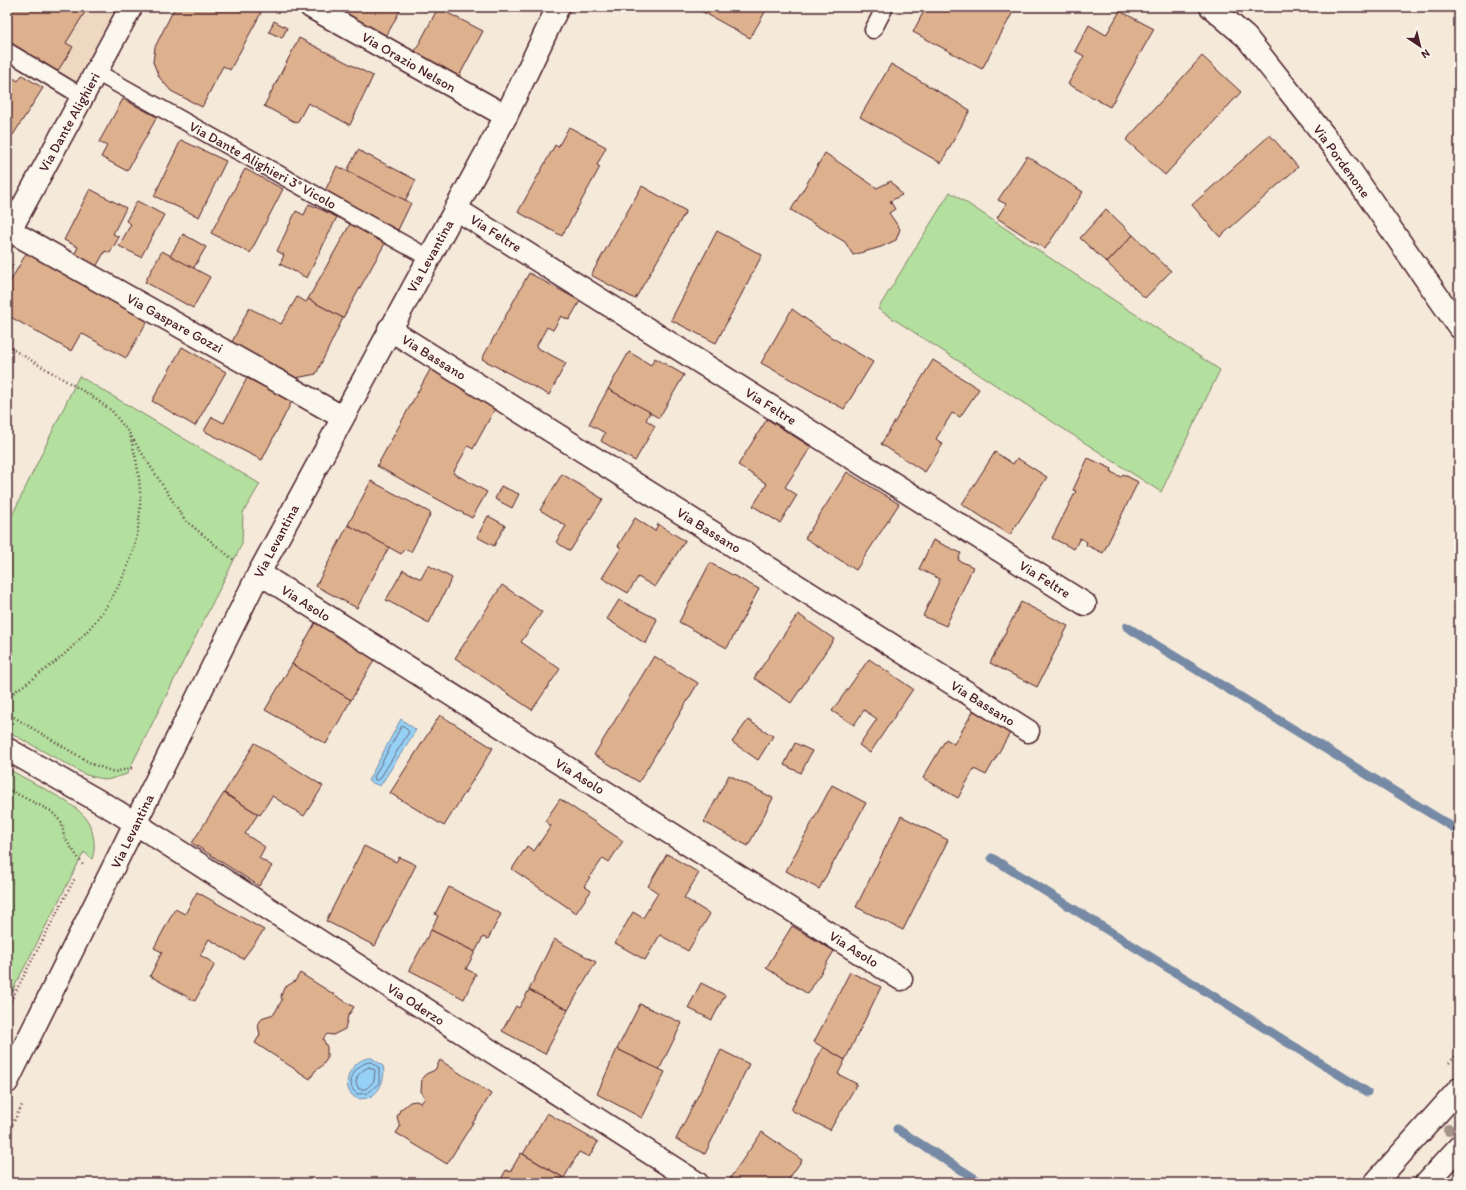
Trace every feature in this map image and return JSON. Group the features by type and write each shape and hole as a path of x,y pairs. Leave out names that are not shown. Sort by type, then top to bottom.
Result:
{"street":[{"name":"Via Dante Alighieri","path":"8,232 131,7"},
{"name":"Via Orazio Nelson","path":"311,7 506,116"},
{"name":"Via Levantina","path":"7,1082 258,573 506,116 558,7"},
{"name":"Via Pordenone","path":"1211,7 1246,37 1339,154 1459,327"},
{"name":"Via Feltre","path":"456,209 1085,604"},
{"name":"Via Gaspare Gozzi","path":"8,232 342,417"},
{"name":"Via Bassano","path":"389,330 1028,731"},
{"name":"Via Asolo","path":"258,573 901,979"},
{"path":"7,749 116,811 135,824"},
{"name":"Via Oderzo","path":"135,824 697,1183"},
{"path":"1375,1183 1459,1089"},
{"path":"1426,1183 1459,1147"}],"lane":[{"path":"873,30 885,7"},
{"path":"7,52 83,97"},
{"name":"Via Dante Alighieri 3° Vicolo","path":"96,72 429,258"}],"path":[{"path":"7,346 90,395 112,411 129,433 185,520 238,564"},
{"path":"7,697 69,650 98,619 131,561 141,514 137,457 129,433"},
{"path":"7,713 92,764 114,772 133,768"},
{"path":"7,788 51,811 62,823 64,837 83,865 7,1008"},
{"path":"7,985 15,992"}],"shaded area":[{"path":"7,7 129,7 83,97 7,51"}],"green space":[{"path":"950,192 1220,370 1161,492 878,309"},
{"path":"79,376 260,484 243,513 242,544 127,774 107,780 86,775 7,731 7,526"},
{"path":"7,768 77,809 86,819 92,830 94,848 92,859 84,852 7,1001"}],"water":[{"path":"401,719 416,730 380,786 368,781"},
{"path":"372,1058 383,1066 384,1072 381,1084 378,1090 369,1097 363,1099 356,1098 350,1093 348,1087 347,1080 349,1074 358,1062"}],"building":[{"path":"7,7 88,7 66,43 73,47 57,72 7,41"},
{"path":"175,7 250,7 261,13 230,70 223,66 202,107 171,91 159,77 153,62 155,47"},
{"path":"324,7 402,7 383,42"},
{"path":"694,7 768,7 750,38"},
{"path":"926,7 1003,7 1013,12 982,69 913,32"},
{"path":"438,8 483,31 456,82 411,59"},
{"path":"1120,11 1154,29 1110,107 1068,84 1084,56 1075,51 1089,25 1106,35"},
{"path":"274,21 287,28 282,38 269,32"},
{"path":"299,38 373,76 350,125 308,103 297,123 264,106"},
{"path":"1202,56 1241,92 1165,175 1126,140"},
{"path":"891,64 970,110 941,163 860,117"},
{"path":"7,74 18,81 22,75 43,88 13,135 7,131"},
{"path":"123,99 157,117 127,171 101,157 107,146 99,142"},
{"path":"569,127 606,147 597,165 600,167 562,236 518,212 555,145 558,147"},
{"path":"1270,135 1298,167 1220,237 1192,205"},
{"path":"181,140 226,161 199,217 154,196"},
{"path":"358,150 416,180 405,201 347,171"},
{"path":"825,153 877,188 891,181 902,195 890,201 895,209 889,213 900,229 896,240 881,247 853,255 845,242 791,210"},
{"path":"1027,156 1083,192 1045,249 997,218 1006,204 998,200"},
{"path":"337,166 411,203 398,230 324,193"},
{"path":"245,169 283,189 250,253 211,233"},
{"path":"642,186 686,211 635,299 591,275"},
{"path":"90,189 126,208 113,234 119,237 110,253 105,251 96,267 74,256 78,247 64,240"},
{"path":"137,201 164,215 141,257 119,246 131,224 126,221"},
{"path":"309,204 337,217 307,278 280,264 284,255 277,251 296,211 304,215"},
{"path":"1106,209 1133,235 1107,263 1080,238"},
{"path":"353,219 388,238 343,318 308,299"},
{"path":"717,231 762,255 716,343 671,320"},
{"path":"183,234 206,247 193,269 170,256"},
{"path":"1133,235 1171,271 1145,298 1107,263"},
{"path":"162,251 210,277 193,308 145,282"},
{"path":"27,252 148,320 126,358 81,333 71,351 7,315 7,287"},
{"path":"529,273 580,301 569,320 561,316 553,330 547,327 536,347 566,363 549,395 482,359"},
{"path":"297,297 306,302 308,299 343,318 316,374 296,378 268,362 265,366 230,346 249,308 281,324"},
{"path":"792,309 831,337 873,362 844,409 761,363"},
{"path":"182,347 226,372 195,426 152,401"},
{"path":"629,352 651,365 655,358 684,375 659,418 608,389"},
{"path":"933,360 979,389 960,417 952,413 936,439 943,444 925,472 881,444"},
{"path":"431,368 497,405 473,449 468,446 453,473 487,492 472,518 377,466"},
{"path":"247,378 292,401 262,460 204,431 212,417 224,423"},
{"path":"608,389 650,412 646,420 655,426 635,461 601,441 605,433 589,424"},
{"path":"767,419 811,447 785,487 797,495 780,523 753,506 767,484 738,465"},
{"path":"995,452 1013,464 1017,458 1047,477 1010,535 962,504"},
{"path":"1088,458 1112,469 1111,472 1121,477 1123,474 1138,482 1103,553 1086,545 1087,542 1080,538 1074,549 1052,538 1076,491 1073,490"},
{"path":"847,472 899,504 856,570 805,538"},
{"path":"562,474 603,499 570,551 556,542 566,526 540,510"},
{"path":"371,481 431,513 411,552 404,549 401,554 348,525"},
{"path":"501,486 519,494 512,508 495,499"},
{"path":"488,516 505,525 494,546 477,537"},
{"path":"635,518 655,531 658,524 685,541 655,587 638,577 628,593 602,578 621,548 618,546"},
{"path":"348,525 389,547 357,608 316,586"},
{"path":"933,540 961,553 958,560 973,567 946,626 923,616 940,579 919,569"},
{"path":"710,563 759,589 727,648 679,622"},
{"path":"428,565 452,578 429,623 386,600 403,570 421,579"},
{"path":"502,585 542,612 521,642 560,669 532,710 455,658"},
{"path":"619,600 657,619 646,644 607,619"},
{"path":"1021,602 1068,626 1037,687 990,663"},
{"path":"798,614 834,639 791,703 754,678"},
{"path":"315,623 376,657 351,700 292,664"},
{"path":"654,656 698,683 639,782 594,755"},
{"path":"869,659 913,689 870,753 859,745 877,719 864,710 854,725 832,711"},
{"path":"292,664 351,700 326,744 265,710"},
{"path":"974,710 1011,731 986,775 974,769 958,798 923,778 946,739 954,744"},
{"path":"440,715 493,748 444,826 390,793"},
{"path":"748,720 773,736 758,760 732,742"},
{"path":"255,743 323,786 304,816 272,796 260,815 224,793"},
{"path":"795,743 812,751 801,773 784,765"},
{"path":"729,775 773,798 748,846 704,822"},
{"path":"832,785 866,803 819,889 786,871"},
{"path":"224,793 258,814 245,834 265,847 259,858 272,866 259,886 192,843"},
{"path":"560,799 623,841 609,862 603,858 584,886 591,891 576,913 512,869 527,846 534,851 551,826 545,821"},
{"path":"901,816 948,840 903,930 856,907"},
{"path":"364,846 396,862 399,857 416,865 375,946 326,921"},
{"path":"667,854 699,873 684,898 710,914 688,951 660,935 645,960 615,943 633,912 643,918 658,893 648,886"},
{"path":"449,887 501,914 488,939 483,937 475,952 431,930 438,916 435,914"},
{"path":"197,892 264,930 243,959 209,939 200,955 215,964 195,1001 150,976 162,952 154,948 175,909 185,914"},
{"path":"792,926 834,951 808,994 766,968"},
{"path":"431,930 475,952 466,969 476,974 464,999 409,970"},
{"path":"554,939 596,962 568,1010 529,990"},
{"path":"850,972 881,987 845,1060 814,1042"},
{"path":"300,973 354,1007 348,1016 345,1029 333,1035 327,1034 323,1039 327,1047 327,1059 322,1066 315,1071 310,1079 255,1043 260,1035 258,1025 260,1021 264,1017 274,1014 282,1000 281,996 284,988 295,981"},
{"path":"701,983 725,995 712,1020 688,1008"},
{"path":"529,990 568,1010 545,1054 502,1031 516,1006 519,1008"},
{"path":"640,1004 682,1023 659,1070 617,1049"},
{"path":"823,1047 845,1060 838,1074 857,1084 830,1130 791,1110"},
{"path":"617,1049 665,1072 642,1118 597,1094"},
{"path":"721,1050 749,1064 705,1154 676,1139"},
{"path":"440,1060 491,1094 447,1164 396,1133 400,1127 397,1117 400,1110 410,1102 416,1101 421,1103 425,1098 421,1092 422,1078 426,1074 435,1070"},
{"path":"547,1113 598,1142 589,1157 579,1152 564,1178 523,1154"},
{"path":"762,1132 802,1160 786,1183 736,1183 730,1178"},
{"path":"521,1153 562,1177 558,1183 499,1183 506,1170 510,1172"}],"waterway":[{"path":"1127,627 1459,831"},
{"path":"992,858 1367,1092"},
{"path":"897,1129 982,1183"}]}
